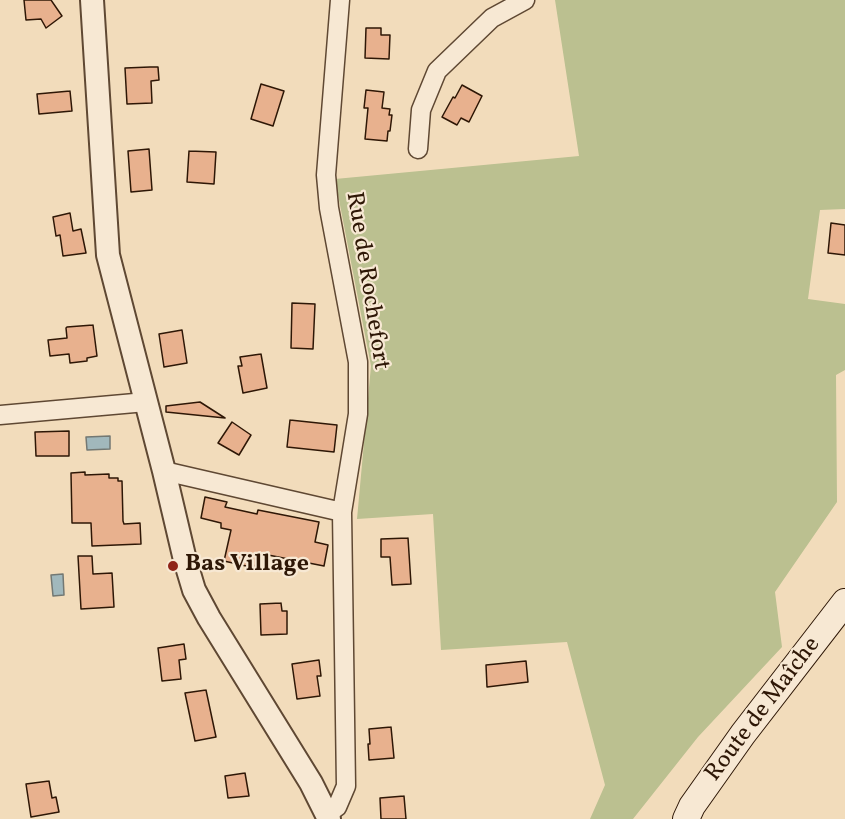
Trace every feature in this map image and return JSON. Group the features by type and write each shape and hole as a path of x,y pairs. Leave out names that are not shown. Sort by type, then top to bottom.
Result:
{"main road":[{"name":"Route de Maîche","path":"686,819 692,806 743,734 845,602"}],"street":[{"path":"92,0 108,255 185,560 194,590 209,618 311,783 328,817"},
{"name":"Rue de Rochefort","path":"328,817 337,807 346,786 342,512 358,414 358,362 329,208 326,175 340,0"},
{"path":"418,149 421,110 437,71 492,18 525,0"},
{"path":"0,415 146,402"},
{"path":"164,471 342,512"}],"green space":[{"path":"555,0 845,0 845,209 820,210 808,299 845,304 845,370 836,375 837,502 775,592 782,647 698,737 633,819 590,819 605,785 567,642 441,650 433,514 357,519 371,366 335,179 579,156"}],"water":[{"path":"110,436 110,449 87,450 86,437"},
{"path":"63,574 64,595 53,596 51,575"}],"building":[{"path":"24,0 51,0 62,16 46,28 41,19 26,20"},
{"path":"366,28 381,28 381,35 390,35 389,59 365,58"},
{"path":"158,67 159,80 151,81 152,103 127,104 125,68"},
{"path":"261,84 284,91 273,126 251,119"},
{"path":"462,85 482,96 469,122 461,118 457,125 442,117"},
{"path":"366,90 384,92 382,108 390,109 389,115 392,115 387,141 365,139 368,108 364,108"},
{"path":"70,91 72,111 39,114 37,94"},
{"path":"149,149 152,190 131,192 128,151"},
{"path":"189,151 216,152 214,184 187,182"},
{"path":"70,213 73,231 81,229 86,253 63,256 60,235 56,236 53,217"},
{"path":"831,223 845,225 845,255 828,253"},
{"path":"292,303 315,304 313,349 291,348"},
{"path":"93,325 97,356 87,358 87,361 70,363 69,354 50,356 48,340 67,338 67,327"},
{"path":"182,330 187,363 164,367 159,334"},
{"path":"261,354 267,388 243,393 238,366 242,366 240,357"},
{"path":"200,402 225,418 166,412 166,406"},
{"path":"290,420 337,425 334,452 287,447"},
{"path":"232,422 251,435 239,455 218,443"},
{"path":"69,431 69,456 36,456 35,432"},
{"path":"85,472 85,475 109,474 109,478 118,478 118,481 122,481 123,521 124,524 140,523 141,544 92,546 91,523 72,523 71,473"},
{"path":"205,497 227,502 225,507 257,514 258,510 319,522 315,542 328,545 324,566 258,553 255,568 224,561 231,530 221,528 221,523 201,518"},
{"path":"408,538 411,584 392,585 390,557 381,557 381,539"},
{"path":"78,556 92,556 93,574 112,573 114,607 81,609"},
{"path":"281,603 282,611 287,611 287,634 261,635 260,604"},
{"path":"184,644 186,659 179,660 181,679 162,681 158,648"},
{"path":"319,660 321,676 317,676 320,696 297,699 292,664"},
{"path":"526,661 528,682 487,687 486,665"},
{"path":"206,690 216,737 195,741 185,693"},
{"path":"391,727 394,758 369,760 369,729"},
{"path":"245,773 249,796 228,798 225,776"},
{"path":"49,781 52,798 56,797 59,812 31,817 26,784"},
{"path":"404,796 406,819 381,819 380,798"}],"place":[{"name":"Bas Village","path":"173,566"}]}
